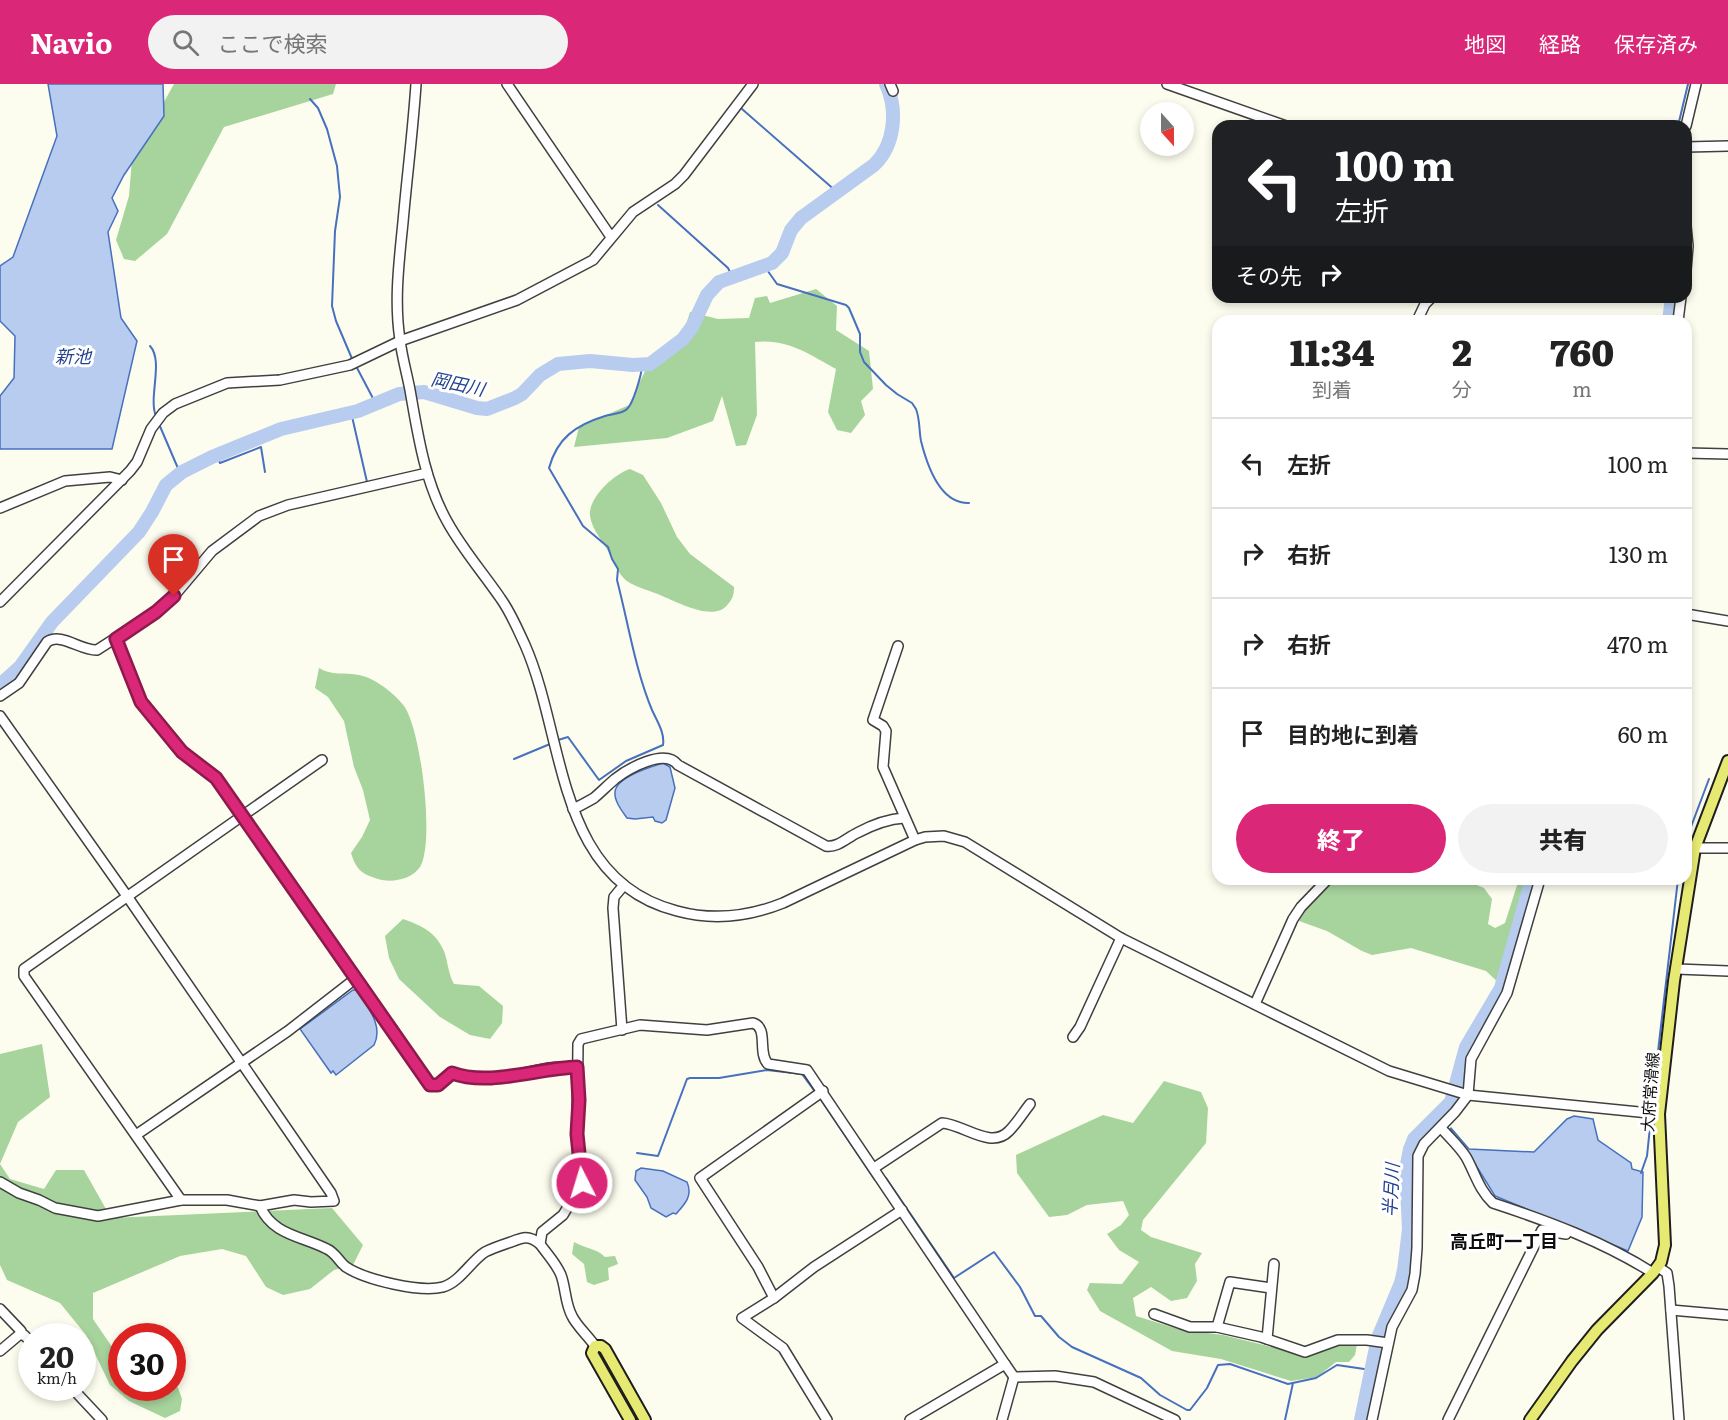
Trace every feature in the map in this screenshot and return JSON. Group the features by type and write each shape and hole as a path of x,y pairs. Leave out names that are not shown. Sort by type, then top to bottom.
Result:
{"main road":[{"name":"大府常滑線","path":"1692,861 1728,761"},
{"name":"大府常滑線","path":"1656,1270 1665,1245 1659,1114 1674,981 1688,885"},
{"path":"1530,1420 1597,1330 1656,1270"},
{"path":"630,1420 592,1353 595,1346 605,1349 645,1420"}],"street":[{"path":"416,84 397,289 400,340 427,473 449,525 503,602 526,648 537,679 573,809 591,848 609,872 624,885 665,908 697,916 738,916 770,909 915,840 944,836 965,842 1121,938 1389,1071 1465,1094 1659,1114"},
{"path":"507,84 611,237"},
{"path":"0,602 122,480 137,462 151,429 163,413 176,404 226,383 280,380 350,365 400,340 517,300 593,260 633,212 675,184 684,175 753,84"},
{"path":"1167,84 1269,120"},
{"path":"1687,120 1696,84"},
{"path":"1692,147 1728,146"},
{"path":"1692,453 1728,454"},
{"path":"0,696 19,683 47,642 52,639 58,638 89,651 102,648 156,612 174,596 212,551 259,516 288,505 427,473"},
{"path":"0,508 65,481 110,477 122,480"},
{"path":"1692,615 1728,621"},
{"path":"116,639 141,702 182,752 216,778 432,1086 438,1085 452,1073 475,1078 494,1078 551,1068 577,1067"},
{"path":"898,646 873,720 883,726 886,731 883,767 915,840"},
{"path":"0,716 127,896 331,1193 334,1201 294,1200 260,1206 227,1200 181,1200 99,1216 55,1208 19,1193 0,1182"},
{"path":"573,809 591,799 624,773 658,759 667,758 673,759 678,765 826,846 836,846 856,833 887,819 904,818"},
{"path":"181,1200 23,972 26,966 322,760"},
{"path":"1695,848 1728,848"},
{"path":"622,1030 612,908 614,897 624,885"},
{"path":"1255,1004 1293,920 1301,907 1322,885"},
{"path":"1372,1420 1385,1342 1412,1290 1415,1274 1418,1248 1418,1156 1424,1144 1441,1128 1465,1094 1471,1059 1507,993 1538,885"},
{"path":"1073,1037 1085,1017 1121,938"},
{"path":"1677,969 1728,971"},
{"path":"136,1135 288,1031 355,979"},
{"path":"540,1244 542,1232 563,1215 582,1183 577,1134 578,1044 582,1040 640,1025 707,1030 758,1024 761,1029 764,1061 768,1065 807,1070 1014,1377"},
{"path":"774,1298 758,1267 700,1178 823,1091"},
{"path":"874,1168 942,1124 955,1125 989,1138 1004,1135 1030,1104"},
{"path":"1441,1128 1459,1147 1481,1188 1493,1203 1571,1232 1633,1261 1666,1273 1679,1419 1690,1420"},
{"path":"260,1206 268,1221 283,1231 329,1250 353,1272 402,1287 447,1286 485,1252 522,1237 532,1238 553,1260 561,1276 566,1303 572,1318 595,1346"},
{"path":"827,1420 783,1348 742,1318 774,1298 814,1267 902,1210"},
{"path":"1448,1420 1542,1230 1566,1234 1571,1232"},
{"path":"1267,1339 1274,1264"},
{"path":"1217,1327 1230,1282 1271,1288"},
{"path":"0,1309 18,1327"},
{"path":"1671,1310 1728,1315"},
{"path":"1154,1314 1190,1327 1217,1327 1267,1339 1305,1352 1338,1340 1385,1342"},
{"path":"0,1351 18,1335"},
{"path":"910,1420 1005,1364"},
{"path":"1014,1377 1055,1376 1094,1382 1175,1420"},
{"path":"1002,1420 1014,1377"},
{"path":"84,1401 102,1420"}],"green space":[{"path":"174,84 336,84 333,94 224,127 167,234 135,261 124,259 116,240 129,196 132,159"},
{"path":"816,289 837,306 836,330 869,351 873,389 861,401 865,415 851,433 837,430 828,412 836,369 797,348 767,341 755,342 757,415 746,445 736,446 722,396 713,421 667,438 574,447 579,427 629,405 646,369 679,348 690,312 718,319 749,318 755,298 767,296 770,303"},
{"path":"630,469 643,475 661,503 677,537 690,554 734,587 732,598 722,609 714,612 686,606 634,585 620,574 593,526 590,509 610,481"},
{"path":"319,668 333,673 359,675 378,683 400,701 410,719 416,737 424,786 426,835 420,867 406,878 389,881 372,877 363,873 353,859 351,853 370,820 363,790 354,767 344,721 328,697 315,688"},
{"path":"1326,885 1477,885 1484,888 1492,899 1488,924 1495,928 1505,923 1517,885 1527,885 1500,984 1486,971 1411,948 1372,955 1327,931 1299,921 1303,910"},
{"path":"403,919 422,927 440,944 454,984 479,986 503,1006 502,1023 490,1039 470,1035 440,1017 399,979 389,958 385,936"},
{"path":"42,1044 50,1097 18,1122 0,1164 0,1054"},
{"path":"1164,1081 1201,1092 1208,1108 1206,1143 1143,1220 1141,1230 1151,1237 1202,1253 1195,1264 1197,1281 1187,1298 1171,1301 1151,1287 1133,1298 1136,1316 1178,1329 1223,1335 1305,1355 1339,1345 1357,1344 1355,1355 1349,1362 1336,1362 1317,1377 1291,1381 1221,1359 1172,1351 1100,1311 1087,1290 1090,1283 1122,1284 1139,1262 1119,1250 1107,1234 1121,1225 1129,1215 1123,1201 1087,1205 1067,1215 1049,1217 1017,1173 1016,1155 1103,1115 1133,1123"},
{"path":"0,1164 10,1179 44,1189 56,1170 84,1170 111,1218 332,1208 363,1245 353,1265 334,1270 310,1289 283,1295 266,1287 246,1256 222,1249 180,1256 93,1293 93,1319 96,1323 76,1323 60,1303 7,1280 0,1265"},
{"path":"574,1242 605,1257 615,1256 618,1264 608,1268 609,1280 594,1285 587,1282 584,1264 572,1254"},
{"path":"96,1323 108,1341 108,1381 96,1356"},
{"path":"129,1401 182,1401 180,1411 165,1418"}],"water":[{"name":"新池","path":"48,84 163,84 164,116 124,175 112,198 118,211 108,232 121,318 137,341 112,449 0,449 0,396 14,378 15,336 0,321 0,266 13,257 57,136"},
{"path":"663,763 670,767 675,788 666,820 662,823 655,821 653,817 627,818 616,799 617,787 627,777"},
{"path":"353,990 357,990 373,1016 377,1038 374,1045 336,1075 333,1071 331,1073 300,1029"},
{"path":"1574,1116 1593,1119 1598,1140 1631,1163 1632,1169 1643,1172 1642,1217 1628,1251 1495,1196 1467,1151 1450,1129 1469,1149 1534,1152 1567,1119"},
{"path":"641,1168 663,1171 687,1182 689,1196 676,1214 673,1213 666,1217 651,1208 647,1197 635,1180 636,1171"}],"waterway":[{"name":"岡田川","path":"0,685 20,667 52,622 139,532 166,485 182,472 212,457 281,429 358,411 399,394 424,392 487,409 522,394 540,375 558,364 590,361 633,365 650,364 683,339 692,327 707,295 719,282 772,263 782,253 791,230 801,218 874,165 881,157 890,137 893,116 886,84"},
{"path":"1679,120 1688,84"},
{"path":"310,99 318,108 327,129 337,166 340,197 335,231 332,306 353,361"},
{"path":"742,109 837,192"},
{"path":"658,205 728,268 732,276"},
{"path":"765,267 777,284 846,305 849,308 860,334 860,352 864,362 886,385 912,403 916,409 921,441 936,481 950,497 959,502 969,503"},
{"name":"半月川","path":"1670,315 1671,303"},
{"path":"150,346 156,361 154,400 156,416"},
{"path":"558,740 568,737 599,780 626,761 663,745 662,732 636,662 617,580 618,569 608,547 583,526 549,468 557,448 569,434 585,424 627,409 637,388 642,365"},
{"path":"356,366 376,404"},
{"path":"351,412 367,482"},
{"path":"159,424 180,473"},
{"path":"216,455 220,463 261,447 265,472"},
{"path":"514,759 550,744"},
{"path":"1692,824 1709,779"},
{"name":"半月川","path":"1361,1420 1378,1338 1401,1283 1404,1270 1409,1229 1406,1169 1410,1149 1414,1139 1451,1102 1466,1047 1501,988 1530,885"},
{"path":"1651,1112 1677,885"},
{"path":"637,1153 658,1156 687,1079 719,1078 767,1070 802,1074 816,1093"},
{"path":"819,1097 875,1180 878,1179"},
{"path":"1641,1173 1647,1156 1651,1117"},
{"path":"883,1179 886,1178 954,1278 994,1252 1020,1287 1035,1316 1041,1316 1059,1337 1072,1347 1141,1378 1160,1395 1187,1410 1190,1410 1207,1388 1218,1365 1230,1364 1288,1384 1316,1378 1337,1365 1371,1370"},
{"path":"1529,1247 1537,1230"},
{"path":"1285,1420 1293,1383"}],"district":[{"name":"高丘町一丁目","path":"1504,1240"}],"route":[{"path":"174,596 156,612 116,639 141,702 182,752 216,778 430,1085 438,1085 452,1073 475,1078 494,1078 551,1068 577,1067 579,1100 577,1134 582,1183"}]}
